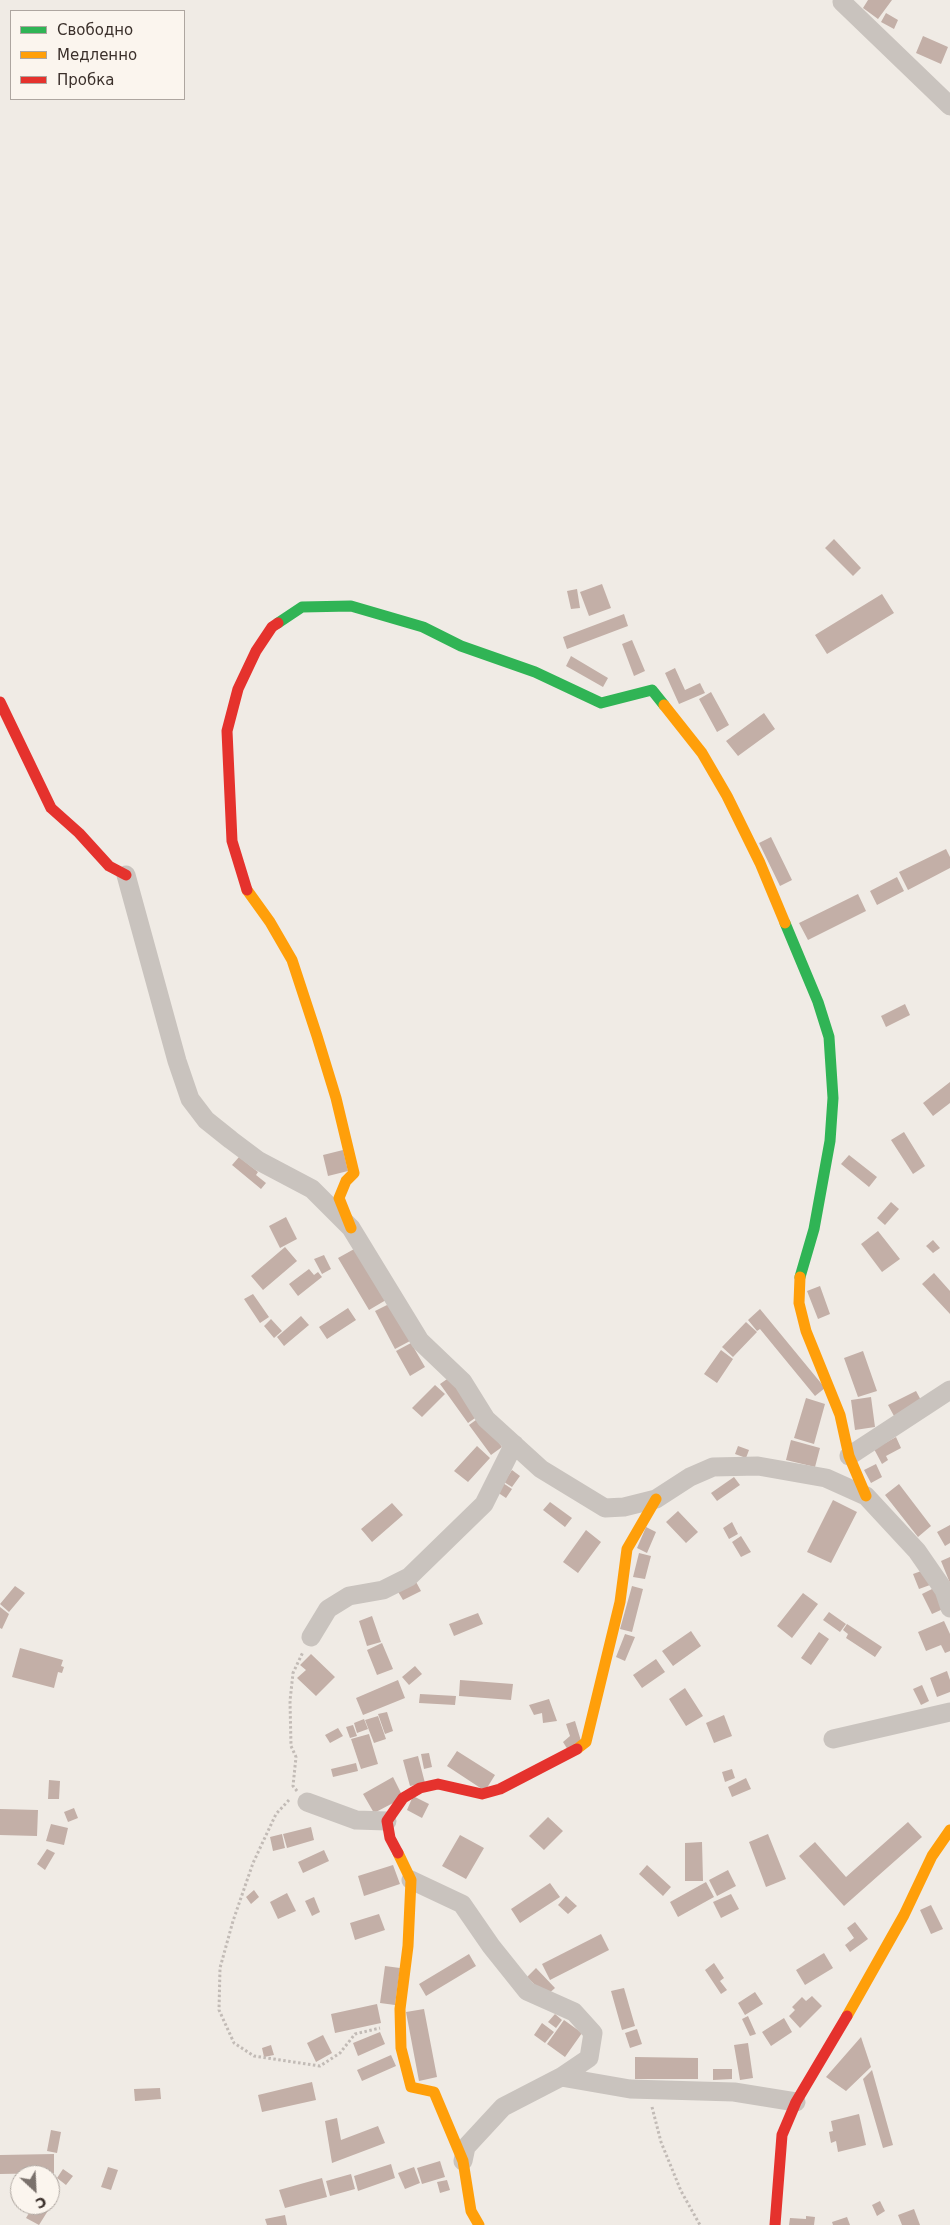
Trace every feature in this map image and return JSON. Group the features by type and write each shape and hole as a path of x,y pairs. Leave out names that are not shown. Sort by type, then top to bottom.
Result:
{"street":[{"path":"842,2 950,106"},
{"path":"866,1496 826,1478 758,1466 713,1467 690,1477 656,1499 624,1508 605,1508 542,1469 486,1419 463,1382 420,1341 351,1228 338,1198 346,1181 354,1173 336,1098 292,960 270,922 246,888 232,841 227,731 238,689 256,650 272,627 302,607 351,606 423,627 461,646 535,672 601,703 652,690 702,753 727,796 760,863 818,1002 829,1037 832,1098 830,1141 814,1229 799,1279 799,1303 806,1331 840,1415 850,1456 866,1496 917,1552 944,1590 950,1608"},
{"path":"0,702 51,808 79,832 108,866 126,875 177,1061 190,1099 206,1120 259,1160 312,1189 351,1228"},
{"path":"850,1456 950,1390"},
{"path":"311,1637 328,1609 349,1596 383,1590 409,1577 484,1504 514,1444"},
{"path":"479,2225 471,2211 463,2161 434,2092 411,2087 401,2048 400,2009 408,1946 411,1880 390,1838 387,1821 403,1798 420,1788 438,1784 482,1794 500,1789 571,1754 586,1742 620,1602 627,1549 656,1499"},
{"path":"833,1740 950,1712"},
{"path":"307,1802 356,1820 387,1821"},
{"path":"775,2225 782,2135 796,2102 873,1973 904,1915 932,1856 950,1830"},
{"path":"411,1880 462,1904 527,1992 574,2012 593,2033 589,2058 561,2077 503,2107 466,2147 463,2161"},
{"path":"561,2077 630,2090 734,2092 796,2102"}],"path":[{"path":"307,1802 293,1786 296,1757 291,1746 290,1701 293,1673 311,1637"},
{"path":"307,1802 289,1800 276,1814 253,1863 232,1922 220,1968 220,2010 234,2043 254,2056 320,2066 340,2053 355,2034 384,2028 401,2048"},
{"path":"630,2090 653,2108 661,2142 678,2183 700,2225"}],"building":[{"path":"868,0 892,0 878,19 863,8"},
{"path":"886,13 898,20 894,29 881,22"},
{"path":"923,36 948,47 941,64 916,53"},
{"path":"834,539 861,568 853,576 825,548"},
{"path":"602,584 611,608 589,616 580,592"},
{"path":"577,589 580,608 571,609 567,591"},
{"path":"882,594 894,613 827,654 815,635"},
{"path":"624,614 628,626 567,649 563,637"},
{"path":"632,640 645,671 634,676 622,644"},
{"path":"571,656 608,678 603,687 566,666"},
{"path":"675,668 685,690 700,683 705,693 679,704 665,673"},
{"path":"711,692 729,725 717,732 699,699"},
{"path":"764,713 775,729 738,756 726,741"},
{"path":"771,837 792,880 780,886 759,843"},
{"path":"946,849 950,857 950,868 908,890 899,872"},
{"path":"897,877 904,891 877,905 870,891"},
{"path":"858,894 866,911 808,940 799,923"},
{"path":"905,1004 910,1015 886,1027 881,1016"},
{"path":"950,1082 950,1103 933,1116 923,1103"},
{"path":"904,1132 925,1166 913,1174 891,1140"},
{"path":"343,1150 348,1171 328,1176 323,1155"},
{"path":"849,1155 877,1177 869,1187 841,1164"},
{"path":"239,1157 258,1172 256,1175 266,1183 261,1189 232,1165"},
{"path":"891,1202 899,1209 885,1225 877,1218"},
{"path":"286,1217 297,1239 280,1248 269,1226"},
{"path":"878,1231 900,1259 882,1272 861,1244"},
{"path":"933,1240 940,1248 933,1253 926,1246"},
{"path":"285,1247 297,1261 263,1290 251,1276"},
{"path":"356,1248 386,1300 369,1310 338,1258"},
{"path":"324,1255 331,1269 322,1274 314,1259"},
{"path":"309,1269 314,1275 318,1272 322,1277 298,1296 289,1284"},
{"path":"934,1273 950,1291 950,1314 922,1284"},
{"path":"820,1286 830,1314 818,1319 807,1291"},
{"path":"253,1294 269,1317 260,1323 244,1299"},
{"path":"391,1303 410,1341 395,1349 375,1311"},
{"path":"348,1308 356,1320 327,1339 319,1327"},
{"path":"760,1309 825,1388 815,1396 760,1329 757,1331 748,1320"},
{"path":"301,1316 309,1325 284,1346 277,1337"},
{"path":"271,1319 282,1331 274,1338 264,1326"},
{"path":"746,1322 757,1332 733,1357 722,1347"},
{"path":"411,1343 425,1367 410,1376 396,1351"},
{"path":"721,1350 733,1359 717,1383 704,1374"},
{"path":"863,1351 877,1391 858,1397 844,1358"},
{"path":"450,1377 478,1416 468,1423 440,1384"},
{"path":"435,1385 445,1394 422,1417 412,1408"},
{"path":"916,1391 922,1402 894,1416 888,1405"},
{"path":"871,1397 875,1427 855,1430 851,1400"},
{"path":"806,1398 825,1404 814,1444 794,1438"},
{"path":"480,1417 502,1447 491,1455 469,1425"},
{"path":"896,1437 901,1448 886,1456 888,1460 882,1464 874,1449"},
{"path":"791,1440 820,1448 815,1467 786,1460"},
{"path":"477,1446 490,1458 468,1482 454,1471"},
{"path":"738,1446 749,1450 746,1458 735,1454"},
{"path":"876,1464 882,1477 871,1483 864,1470"},
{"path":"512,1470 520,1476 512,1487 504,1482"},
{"path":"734,1477 740,1485 717,1501 711,1493"},
{"path":"503,1483 512,1489 506,1498 497,1492"},
{"path":"899,1484 931,1526 918,1537 885,1495"},
{"path":"833,1500 857,1512 831,1563 807,1552"},
{"path":"550,1502 572,1518 565,1527 543,1510"},
{"path":"392,1503 403,1515 372,1542 361,1529"},
{"path":"678,1511 698,1532 686,1543 666,1522"},
{"path":"732,1522 738,1534 729,1539 723,1528"},
{"path":"950,1525 950,1543 945,1546 937,1532"},
{"path":"646,1527 656,1532 647,1553 637,1548"},
{"path":"586,1530 601,1542 578,1573 563,1562"},
{"path":"741,1536 751,1552 741,1557 732,1542"},
{"path":"639,1553 651,1556 645,1579 633,1577"},
{"path":"950,1557 950,1583 941,1561"},
{"path":"924,1570 930,1585 919,1589 913,1574"},
{"path":"415,1580 421,1591 403,1600 397,1590"},
{"path":"15,1586 25,1593 9,1612 0,1604"},
{"path":"632,1586 643,1589 632,1632 620,1629"},
{"path":"934,1588 943,1609 932,1614 922,1594"},
{"path":"803,1593 818,1604 792,1638 777,1626"},
{"path":"0,1607 9,1614 2,1629 0,1628"},
{"path":"829,1612 846,1624 840,1632 823,1620"},
{"path":"478,1613 483,1624 454,1636 449,1624"},
{"path":"372,1616 381,1642 367,1646 359,1621"},
{"path":"944,1621 950,1634 950,1651 945,1653 941,1645 926,1651 918,1632"},
{"path":"847,1624 882,1647 875,1657 846,1638 848,1634 843,1630"},
{"path":"691,1631 701,1646 673,1666 662,1651"},
{"path":"819,1632 829,1639 811,1665 801,1658"},
{"path":"625,1634 635,1637 625,1661 616,1657"},
{"path":"382,1643 393,1669 377,1675 367,1650"},
{"path":"20,1648 63,1660 61,1666 64,1667 62,1673 58,1672 54,1688 12,1677"},
{"path":"311,1654 335,1677 316,1696 297,1678 306,1670 300,1665"},
{"path":"656,1659 665,1672 642,1688 633,1675"},
{"path":"415,1666 422,1674 409,1685 402,1677"},
{"path":"947,1671 950,1680 950,1692 937,1697 930,1678"},
{"path":"398,1680 405,1698 363,1715 356,1698"},
{"path":"460,1680 513,1684 511,1700 459,1696"},
{"path":"922,1685 929,1701 921,1705 913,1689"},
{"path":"685,1688 703,1716 686,1726 669,1699"},
{"path":"420,1694 456,1696 455,1705 419,1703"},
{"path":"549,1699 557,1721 543,1723 542,1713 534,1715 529,1705"},
{"path":"387,1712 393,1731 385,1734 378,1714"},
{"path":"724,1715 732,1736 714,1743 706,1723"},
{"path":"378,1716 386,1739 374,1743 365,1720"},
{"path":"364,1719 368,1729 357,1733 354,1723"},
{"path":"575,1721 581,1741 568,1750 563,1742 570,1736 566,1724"},
{"path":"353,1725 357,1736 350,1738 346,1727"},
{"path":"338,1728 343,1736 330,1743 325,1735"},
{"path":"369,1734 378,1764 361,1769 351,1739"},
{"path":"457,1751 495,1775 485,1791 447,1766"},
{"path":"429,1753 432,1767 424,1769 421,1754"},
{"path":"418,1756 425,1783 410,1786 403,1760"},
{"path":"356,1763 358,1771 333,1777 331,1769"},
{"path":"732,1769 735,1778 725,1782 722,1772"},
{"path":"393,1777 401,1793 395,1802 374,1813 363,1794"},
{"path":"746,1778 751,1789 732,1797 728,1787"},
{"path":"49,1780 60,1781 59,1799 48,1799"},
{"path":"413,1796 429,1804 422,1818 407,1810"},
{"path":"74,1808 78,1818 68,1822 64,1812"},
{"path":"0,1809 38,1810 37,1836 0,1835"},
{"path":"548,1817 563,1831 544,1850 529,1836"},
{"path":"908,1822 922,1837 844,1906 799,1856 815,1842 846,1877"},
{"path":"51,1824 68,1828 64,1845 46,1841"},
{"path":"311,1827 314,1840 287,1848 283,1834"},
{"path":"282,1834 285,1848 273,1851 270,1837"},
{"path":"768,1834 786,1879 766,1887 749,1842"},
{"path":"460,1835 484,1848 466,1879 442,1866"},
{"path":"702,1842 703,1881 685,1881 685,1843"},
{"path":"47,1849 55,1853 45,1870 37,1864"},
{"path":"324,1850 329,1861 303,1873 298,1862"},
{"path":"393,1865 400,1884 364,1896 358,1876"},
{"path":"647,1865 671,1887 663,1896 639,1874"},
{"path":"728,1870 736,1886 717,1896 709,1880"},
{"path":"706,1882 714,1897 678,1917 670,1902"},
{"path":"550,1883 560,1897 520,1923 511,1909"},
{"path":"254,1890 259,1897 251,1904 246,1897"},
{"path":"287,1893 296,1911 278,1919 270,1902"},
{"path":"731,1894 739,1909 721,1918 713,1902"},
{"path":"566,1896 577,1906 568,1914 558,1905"},
{"path":"314,1897 320,1912 312,1916 305,1901"},
{"path":"931,1905 943,1929 931,1934 920,1910"},
{"path":"379,1914 385,1930 355,1940 350,1923"},
{"path":"855,1922 868,1939 850,1952 845,1945 854,1938 847,1928"},
{"path":"601,1934 609,1950 550,1980 542,1964"},
{"path":"824,1953 833,1968 805,1985 796,1970"},
{"path":"469,1954 476,1966 426,1996 419,1984"},
{"path":"714,1963 724,1978 720,1981 727,1990 721,1994 705,1970"},
{"path":"385,1966 400,1968 395,2005 380,2003"},
{"path":"536,1968 555,1988 546,1996 527,1977"},
{"path":"624,1988 635,2026 622,2030 611,1991"},
{"path":"755,1992 763,2004 745,2015 738,2003"},
{"path":"812,1996 822,2006 800,2028 789,2016 795,2010 792,2007 802,1997 806,2001"},
{"path":"377,2004 381,2023 335,2033 331,2014"},
{"path":"424,2009 437,2077 419,2081 406,2012"},
{"path":"555,2014 562,2020 556,2028 548,2022"},
{"path":"748,2016 756,2034 750,2036 742,2019"},
{"path":"784,2018 792,2032 771,2046 762,2032"},
{"path":"564,2020 582,2033 565,2057 547,2044"},
{"path":"542,2023 554,2032 545,2043 534,2035"},
{"path":"637,2029 642,2044 630,2048 625,2033"},
{"path":"380,2032 385,2044 358,2056 353,2043"},
{"path":"323,2035 332,2053 316,2062 307,2043"},
{"path":"861,2037 871,2067 846,2091 826,2077"},
{"path":"748,2043 753,2078 740,2080 734,2045"},
{"path":"271,2045 274,2055 264,2057 262,2048"},
{"path":"391,2055 396,2066 362,2081 357,2070"},
{"path":"635,2057 698,2058 698,2079 635,2079"},
{"path":"713,2069 732,2069 732,2079 713,2080"},
{"path":"872,2070 893,2145 883,2148 863,2079"},
{"path":"312,2082 316,2100 262,2112 258,2095"},
{"path":"160,2088 161,2099 135,2101 134,2089"},
{"path":"859,2114 866,2145 838,2152 836,2141 831,2143 829,2132 833,2131 831,2121"},
{"path":"337,2118 341,2140 378,2126 385,2143 332,2163 325,2121"},
{"path":"51,2130 61,2132 57,2153 47,2151"},
{"path":"54,2154 54,2165 10,2165 10,2174 0,2174 0,2155"},
{"path":"440,2161 445,2177 422,2184 417,2168"},
{"path":"391,2164 395,2178 358,2191 354,2176"},
{"path":"108,2167 118,2170 111,2190 101,2187"},
{"path":"414,2167 420,2183 405,2189 398,2173"},
{"path":"63,2169 73,2176 66,2185 60,2180 60,2174"},
{"path":"351,2174 355,2189 330,2196 326,2181"},
{"path":"322,2178 327,2197 285,2208 279,2190"},
{"path":"447,2180 450,2190 440,2193 437,2182"},
{"path":"880,2201 885,2211 877,2216 872,2205"},
{"path":"914,2209 920,2225 902,2225 898,2215"},
{"path":"28,2215 45,2215 39,2225 26,2218"},
{"path":"285,2215 287,2225 267,2225 265,2219"},
{"path":"806,2216 815,2217 814,2225 789,2225 790,2218 806,2219"},
{"path":"847,2217 850,2225 833,2225 832,2222"}],"traffic: fast":[{"path":"278,623 302,607 351,606 423,627 461,646 535,672 601,703 652,690 664,705"},
{"path":"785,923 818,1002 829,1037 833,1098 830,1141 814,1229 800,1277"}],"traffic: slow":[{"path":"664,705 702,753 727,796 760,863 785,923"},
{"path":"247,890 270,922 292,960 317,1036 336,1098 354,1173 346,1181 339,1198 351,1228"},
{"path":"800,1277 799,1303 806,1331 840,1415 849,1456 866,1496"},
{"path":"577,1749 586,1742 620,1602 627,1549 656,1499"},
{"path":"847,2016 904,1915 932,1856 950,1830"},
{"path":"398,1853 411,1880 408,1946 400,2009 401,2048 411,2087 434,2092 463,2161 471,2211 479,2225"}],"traffic: jam":[{"path":"247,890 232,841 227,731 238,689 256,651 272,627 278,623"},
{"path":"0,702 51,808 79,833 109,866 126,875"},
{"path":"398,1853 390,1838 387,1821 403,1798 420,1788 438,1784 482,1794 500,1789 577,1749"},
{"path":"775,2225 782,2135 796,2102 847,2016"}]}
